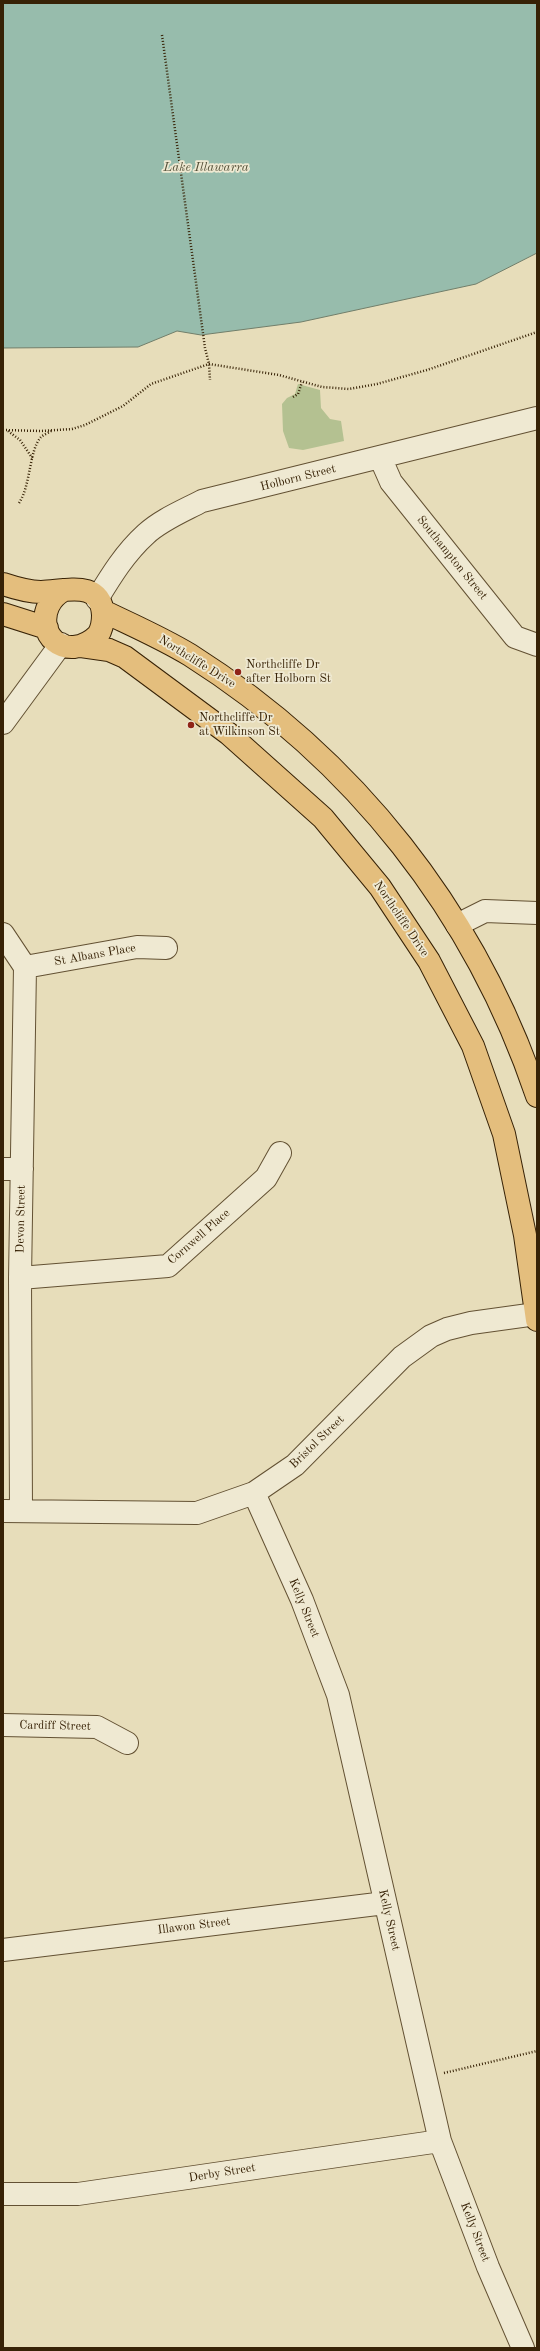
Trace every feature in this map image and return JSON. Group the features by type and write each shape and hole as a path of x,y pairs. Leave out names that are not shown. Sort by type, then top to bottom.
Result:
{"main road":[{"path":"3,584 18,589 41,592 78,588 100,605 103,622 99,633 92,641 71,645 52,638 46,628 45,619 50,601 64,590"},
{"name":"Northcliffe Drive","path":"100,605 190,655 265,708 310,746 352,786 408,852 457,925 508,1020 537,1096"},
{"path":"3,614 46,628"},
{"name":"Northcliffe Drive","path":"71,645 109,650 125,657 229,734 323,818 380,887 429,961 473,1046 504,1134 525,1235 537,1317"}],"street":[{"name":"Holborn Street","path":"100,605 118,564 146,534 176,514 202,501 537,418"},
{"name":"Southampton Street","path":"380,457 391,482 515,636 537,646"},
{"path":"3,723 71,645"},
{"path":"457,925 485,910 537,913"},
{"path":"3,934 25,967"},
{"name":"St Albans Place","path":"25,967 137,947 166,948"},
{"name":"Devon Street","path":"12,1511 20,1278 12,1169 25,967"},
{"name":"Cornwell Place","path":"20,1278 168,1266 266,1178 280,1153"},
{"name":"Bristol Street","path":"12,1511 197,1513 254,1493 295,1465 402,1357 421,1342 447,1329 471,1323 537,1317"},
{"name":"Kelly Street","path":"254,1493 302,1600 338,1695 440,2140 488,2267 523,2348"},
{"name":"Cardiff Street","path":"3,1725 97,1727 127,1743"},
{"name":"Illawon Street","path":"3,1950 385,1903"},
{"name":"Derby Street","path":"3,2194 78,2194 440,2140"}],"path":[{"path":"162,35 205,348 210,364 210,380"},
{"path":"3,430 72,429 85,425 123,406 150,384 210,364 246,369 334,389 377,384 427,370 537,332"},
{"path":"293,397 298,394 302,382"},
{"path":"19,503 26,493 33,459 41,437 52,430"},
{"path":"8,431 20,440 33,459"},
{"path":"426,2077 537,2051"}],"shaded area":[{"path":"298,384 320,390 321,408 330,419 341,421 344,441 303,450 289,448 283,431 282,404 287,398 295,394"}],"water":[{"name":"Lake Illawarra","path":"3,3 537,3 537,253 476,284 301,322 201,335 177,331 138,347 3,348"}],"place":[{"name":"Northcliffe Dr after Holborn St","path":"238,672"},
{"name":"Northcliffe Dr at Wilkinson St","path":"191,725"}]}
